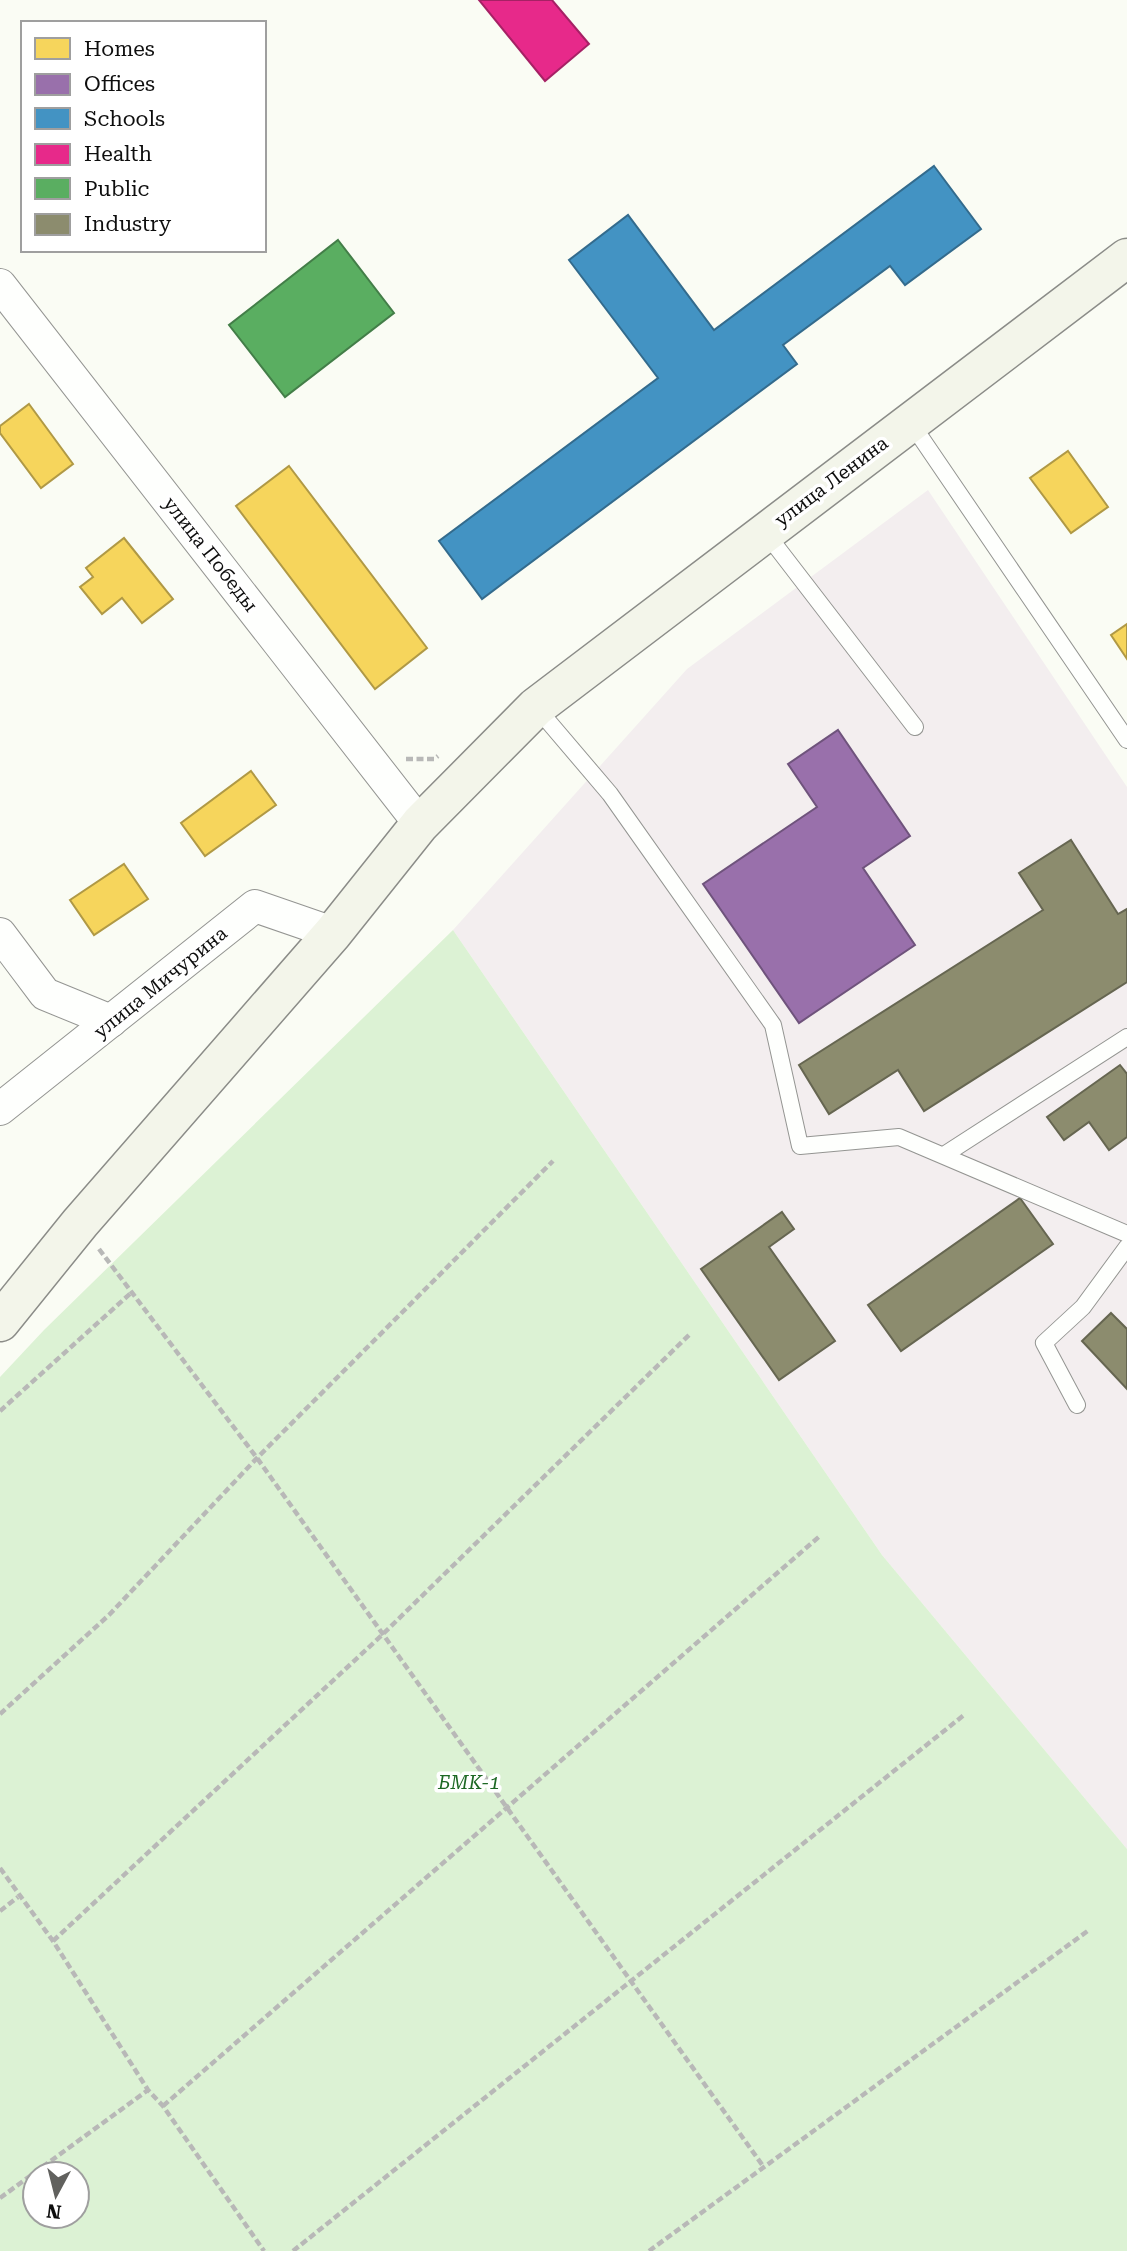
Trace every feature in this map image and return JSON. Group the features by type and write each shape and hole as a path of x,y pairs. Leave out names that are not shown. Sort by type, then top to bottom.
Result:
{"main road":[{"name":"улица Ленина","path":"0,1322 80,1223 333,933 420,824 536,707 1127,258"}],"street":[{"name":"улица Победы","path":"0,285 420,824"},
{"name":"улица Мичурина","path":"0,1109 255,906 333,933"},
{"path":"0,934 45,994 111,1021"}],"lane":[{"path":"910,421 1127,740"},
{"path":"765,531 915,727"},
{"path":"536,707 610,794 773,1025 800,1146 899,1136 1127,1234"},
{"path":"944,1156 1127,1037"},
{"path":"1077,1405 1044,1343 1083,1307 1127,1247"}],"path":[{"path":"0,1714 109,1615 257,1458 553,1161"},
{"path":"80,1223 257,1458 630,1984 763,2166"},
{"path":"0,1411 132,1292"},
{"path":"53,1941 382,1635 689,1335"},
{"path":"163,2106 821,1535"},
{"path":"293,2251 964,1715"},
{"path":"0,1868 18,1897 53,1941 148,2091 163,2106 264,2251"},
{"path":"0,1911 18,1897"},
{"path":"649,2251 1089,1930"},
{"path":"0,2197 148,2091"}],"shaded area":[{"path":"928,490 1127,787 1127,1849 882,1555 453,930 687,669"}],"green space":[{"name":"БМК-1","path":"453,930 882,1555 1127,1849 1127,2251 0,2251 0,1377 44,1330"}],"building: Homes":[{"path":"29,404 73,464 41,488 0,433 0,426"},
{"path":"1068,451 1108,507 1071,533 1030,478"},
{"path":"289,466 427,648 375,689 236,506"},
{"path":"124,538 173,599 142,623 122,598 102,614 80,587 93,577 86,568"},
{"path":"1127,624 1127,659 1111,635"},
{"path":"251,771 276,805 205,856 181,823"},
{"path":"124,864 148,899 94,935 70,900"}],"building: Offices":[{"path":"838,730 910,836 863,868 915,945 799,1023 703,884 817,807 788,764"}],"building: Schools":[{"path":"934,166 981,229 905,285 890,266 783,345 797,364 482,599 439,541 658,378 569,260 628,215 714,330"}],"building: Health":[{"path":"479,0 552,0 589,44 545,81"}],"building: Public":[{"path":"338,240 394,313 285,397 229,325"}],"building: Industry":[{"path":"1071,840 1118,914 1127,909 1127,982 924,1111 898,1070 829,1114 799,1065 1043,910 1019,873"},
{"path":"1120,1065 1127,1074 1127,1137 1109,1150 1089,1122 1064,1140 1047,1117"},
{"path":"1020,1198 1053,1244 901,1351 868,1305"},
{"path":"782,1212 794,1229 769,1247 835,1341 779,1380 701,1269"},
{"path":"1111,1313 1127,1329 1127,1389 1082,1341"}]}
